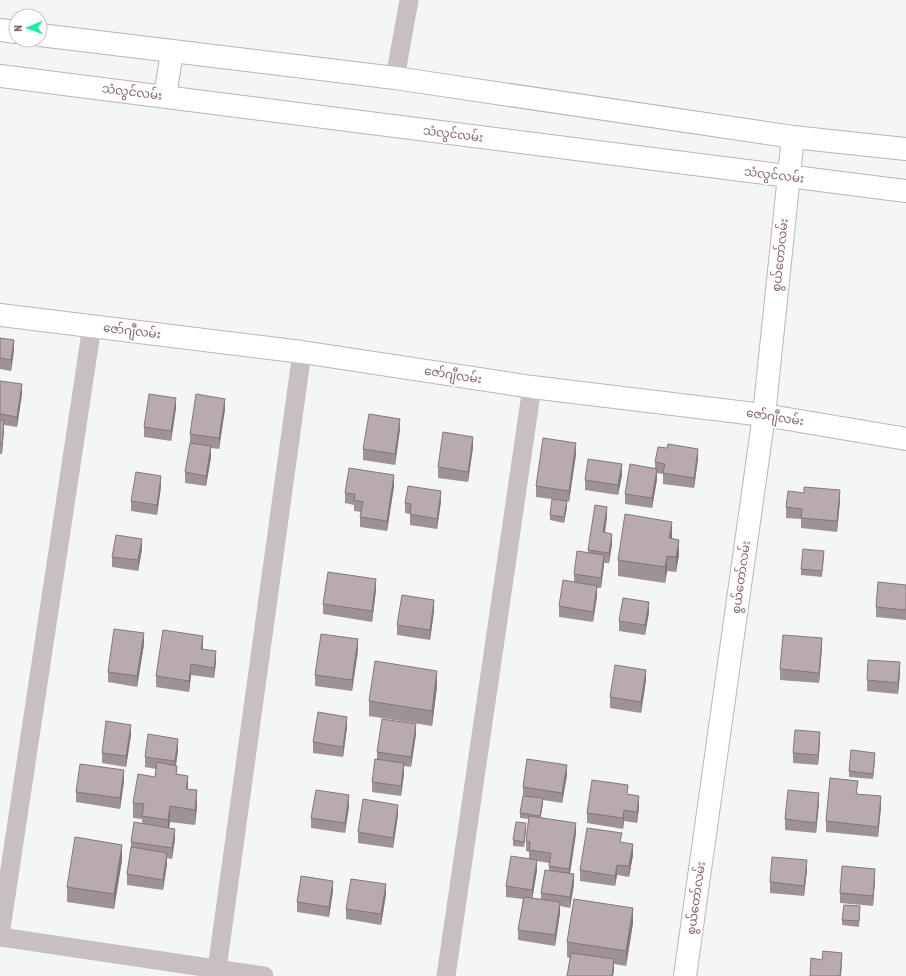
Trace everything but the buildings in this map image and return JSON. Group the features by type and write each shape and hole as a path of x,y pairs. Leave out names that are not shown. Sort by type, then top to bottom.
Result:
{"main road":[{"path":"48,36 395,78 794,136 906,149"},
{"path":"165,96 172,52"},
{"name":"သံလွင်လမ်း","path":"0,76 906,191"},
{"name":"စွယ်တော်လမ်း","path":"685,976 764,415 788,176 794,136"},
{"name":"ဇော်ဂျီလမ်း","path":"0,315 302,352 532,387 764,415 906,439"}],"street":[{"path":"395,78 409,0"},
{"path":"92,326 0,936 264,976"},
{"path":"217,969 302,352"},
{"path":"446,976 532,387"}]}
